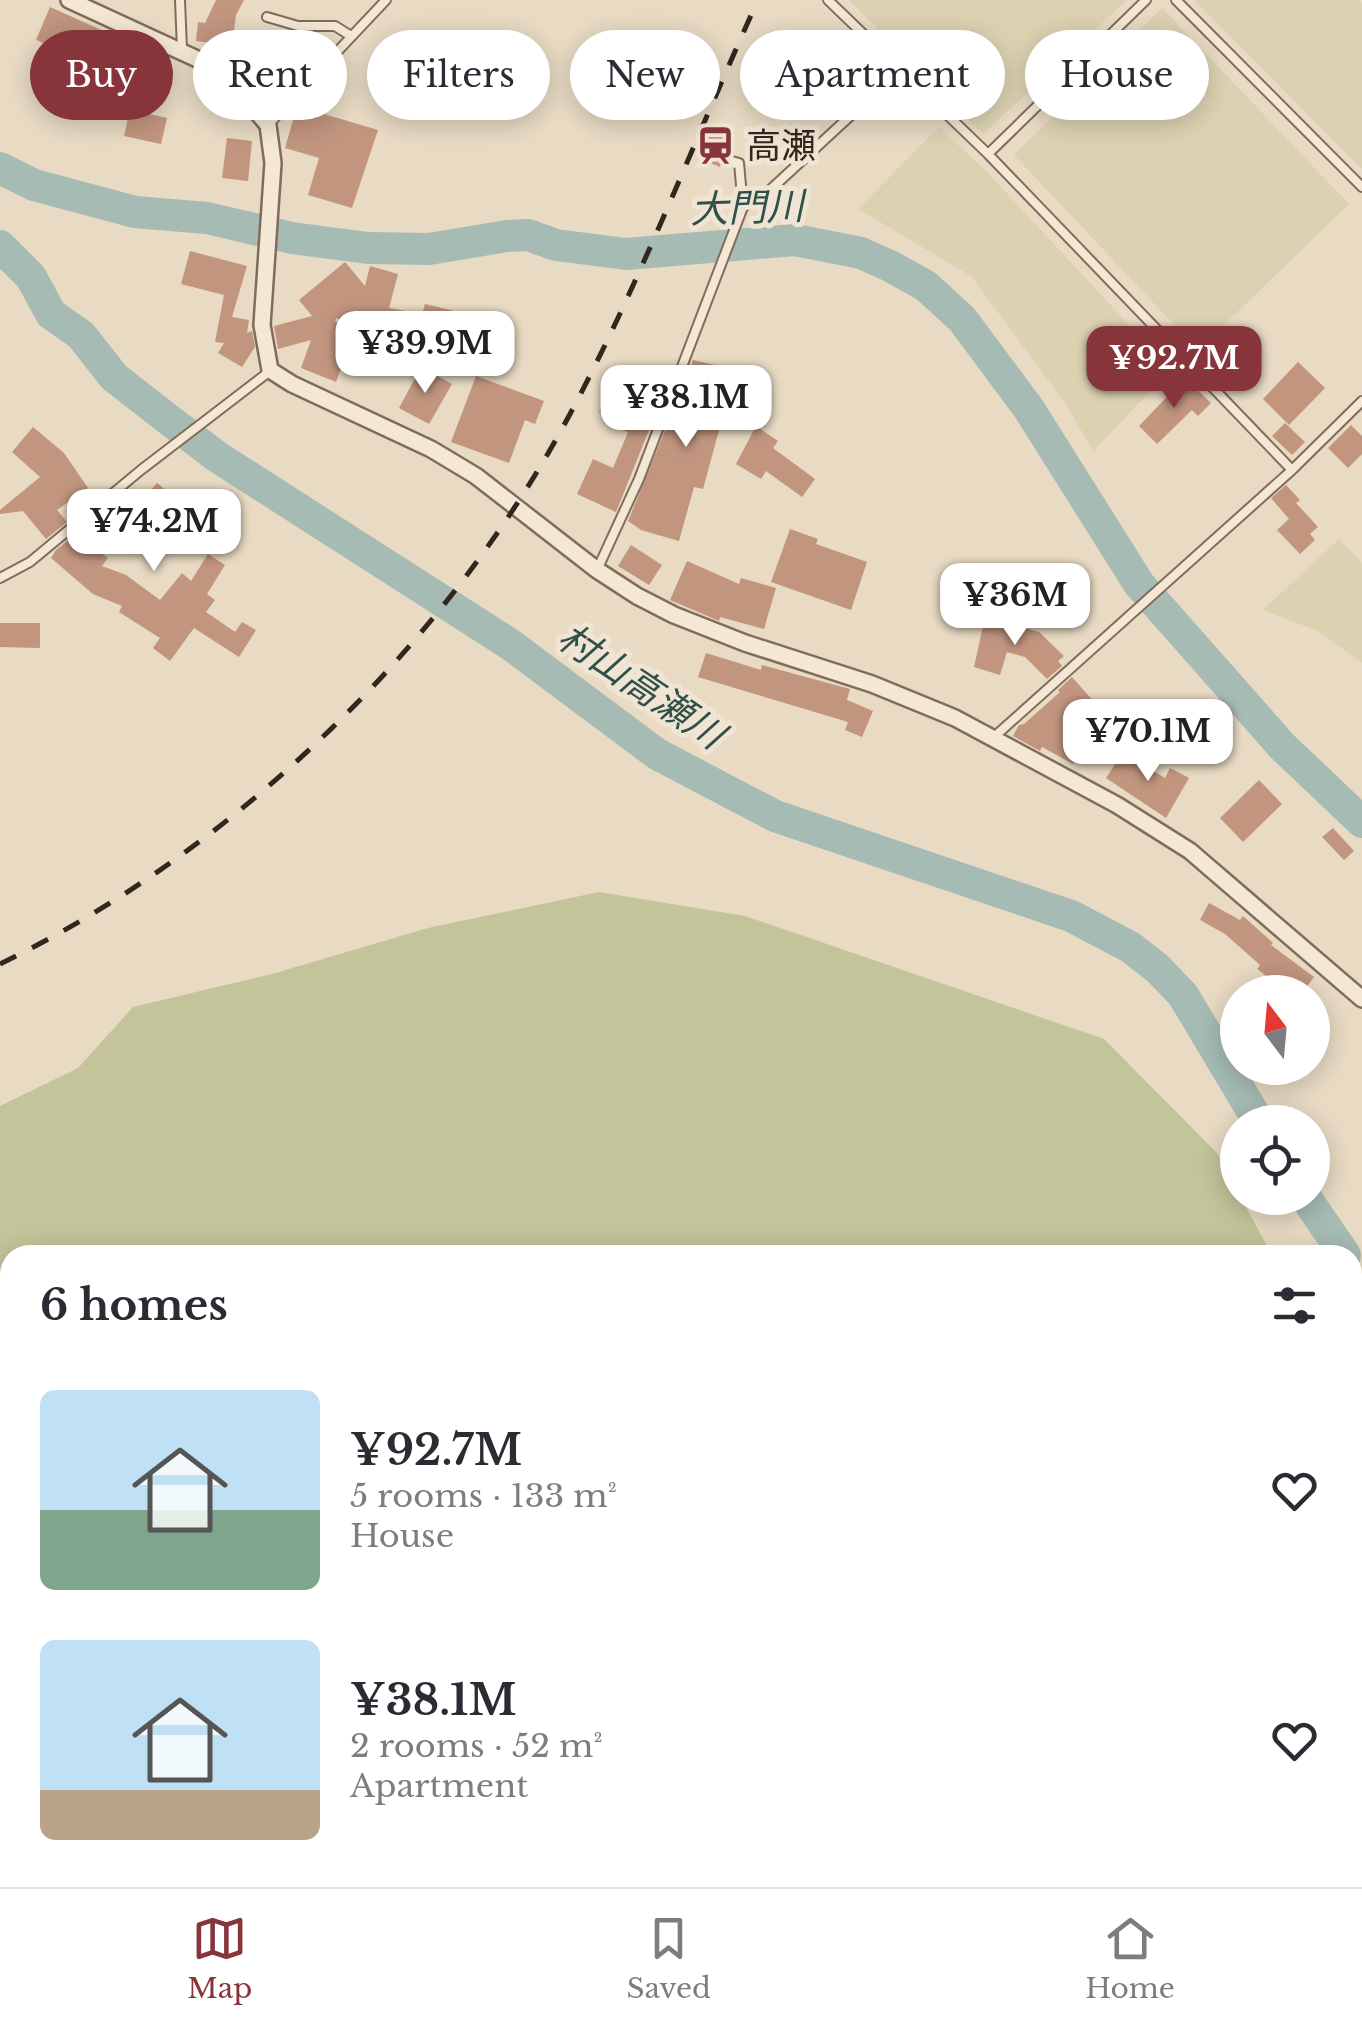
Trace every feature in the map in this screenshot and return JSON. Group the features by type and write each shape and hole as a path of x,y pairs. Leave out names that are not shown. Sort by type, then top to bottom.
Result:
{"street":[{"path":"69,0 220,70 268,125 272,164 262,325 270,370 461,467 637,596 745,643 872,684 994,738 1116,805 1190,851 1362,999"}],"lane":[{"path":"180,0 182,51"},
{"path":"268,125 386,0"},
{"path":"828,0 859,30"},
{"path":"988,154 1146,0"},
{"path":"1176,0 1362,187"},
{"path":"267,17 298,26 335,26 351,36"},
{"path":"743,207 770,190 846,120"},
{"path":"952,120 1292,470"},
{"path":"597,570 638,479 743,207 739,164 732,161"},
{"path":"0,578 30,562 140,470 270,370"},
{"path":"994,738 1292,470 1362,401"}],"shaded area":[{"path":"849,0 1127,0 1095,30 1025,30 1025,95 1005,114 1005,30 879,30"},
{"path":"1194,0 1362,3 1362,169"},
{"path":"1162,8 1183,30 1140,30"},
{"path":"1209,57 1349,204 1198,350 1014,155 1049,120 1209,120"},
{"path":"969,120 998,120 983,134"},
{"path":"939,127 987,172 1171,370 1093,451 1066,404 971,276 858,209"},
{"path":"1339,539 1362,563 1362,663 1318,631 1263,610"}],"green space":[{"path":"599,892 745,916 1104,1039 1217,1153 1220,1215 1250,1215 1267,1245 0,1245 0,1106 78,1068 133,1007 272,974 428,928"}],"building":[{"path":"216,0 244,0 234,30 197,30 198,22 205,23"},
{"path":"50,7 102,30 40,30"},
{"path":"128,120 167,120 161,144 124,136"},
{"path":"293,120 344,120 378,130 352,208 308,195 319,158 285,148"},
{"path":"712,126 732,133 720,167 700,159"},
{"path":"227,138 252,141 248,181 222,178"},
{"path":"190,251 247,266 232,317 249,320 247,333 252,331 255,347 242,367 218,353 224,343 215,342 224,295 181,284"},
{"path":"345,262 365,286 370,266 398,274 389,308 422,314 425,304 467,314 507,334 495,357 472,346 470,351 336,318 335,321 355,332 336,382 301,368 311,340 278,349 274,326 312,316 299,300"},
{"path":"693,360 746,372 739,404 727,401 703,489 694,487 679,541 641,530 628,521 674,408 677,409"},
{"path":"1298,362 1325,388 1289,425 1263,399"},
{"path":"421,367 452,384 429,424 399,408"},
{"path":"476,376 544,401 535,424 525,420 509,463 451,442"},
{"path":"1185,378 1211,403 1198,416 1192,410 1157,444 1139,426"},
{"path":"608,385 660,403 616,512 577,494 593,459 613,468 628,432 622,430 625,421 599,412"},
{"path":"1285,423 1305,442 1292,455 1272,436"},
{"path":"1351,425 1362,436 1362,454 1348,468 1328,448"},
{"path":"756,426 778,441 773,448 815,479 802,497 766,471 761,479 736,464"},
{"path":"33,427 64,453 88,488 57,510 67,522 46,539 23,511 0,514 40,477 12,452"},
{"path":"157,483 217,532 201,551 167,524 147,546 122,523 98,551 108,558 102,566 126,575 160,600 182,573 191,581 208,554 225,565 207,594 215,600 206,612 235,632 242,622 256,630 239,657 194,628 170,661 153,648 160,638 119,612 122,606 93,594 51,558 98,516 103,520 123,496 136,507"},
{"path":"1286,485 1318,527 1310,534 1315,540 1300,554 1277,530 1289,519 1271,498"},
{"path":"790,529 818,539 816,544 867,562 851,610 771,582"},
{"path":"631,545 662,565 649,585 618,566"},
{"path":"687,561 739,584 741,578 776,588 764,629 720,617 719,621 670,600"},
{"path":"985,617 1039,632 1064,656 1058,661 1062,666 1047,679 1025,657 1007,652 1000,675 974,667"},
{"path":"0,623 40,623 40,648 0,647"},
{"path":"706,653 761,670 762,665 850,689 847,700 873,711 862,737 845,730 848,722 698,677"},
{"path":"1072,677 1095,703 1068,727 1088,739 1073,764 1013,736 1019,725 1060,692"},
{"path":"1123,752 1165,778 1170,768 1189,778 1166,818 1106,778"},
{"path":"1259,780 1282,804 1243,842 1220,818"},
{"path":"1333,828 1354,851 1344,860 1322,837"},
{"path":"1209,903 1240,920 1243,916 1271,945 1311,975 1265,975 1257,969 1260,965 1225,934 1200,920"}],"waterway":[{"name":"大門川","path":"0,168 34,185 135,212 207,218 292,238 368,248 429,249 528,235 556,245 626,254 795,240 861,253 890,266 926,286 962,319 1029,409 1139,584 1282,746 1362,822"},
{"name":"村山高瀬川","path":"0,246 31,277 51,314 81,335 114,377 164,416 216,456 511,645 657,754 775,816 1071,916 1130,947 1183,995 1249,1105"},
{"name":"村山高瀬川","path":"1318,1215 1338,1245"}],"railway":[{"path":"0,964 87,917 171,862 251,801 327,733 398,659 462,581 520,499 596,364 758,0"}],"place":[{"name":"高瀬","path":"716,146"}]}
